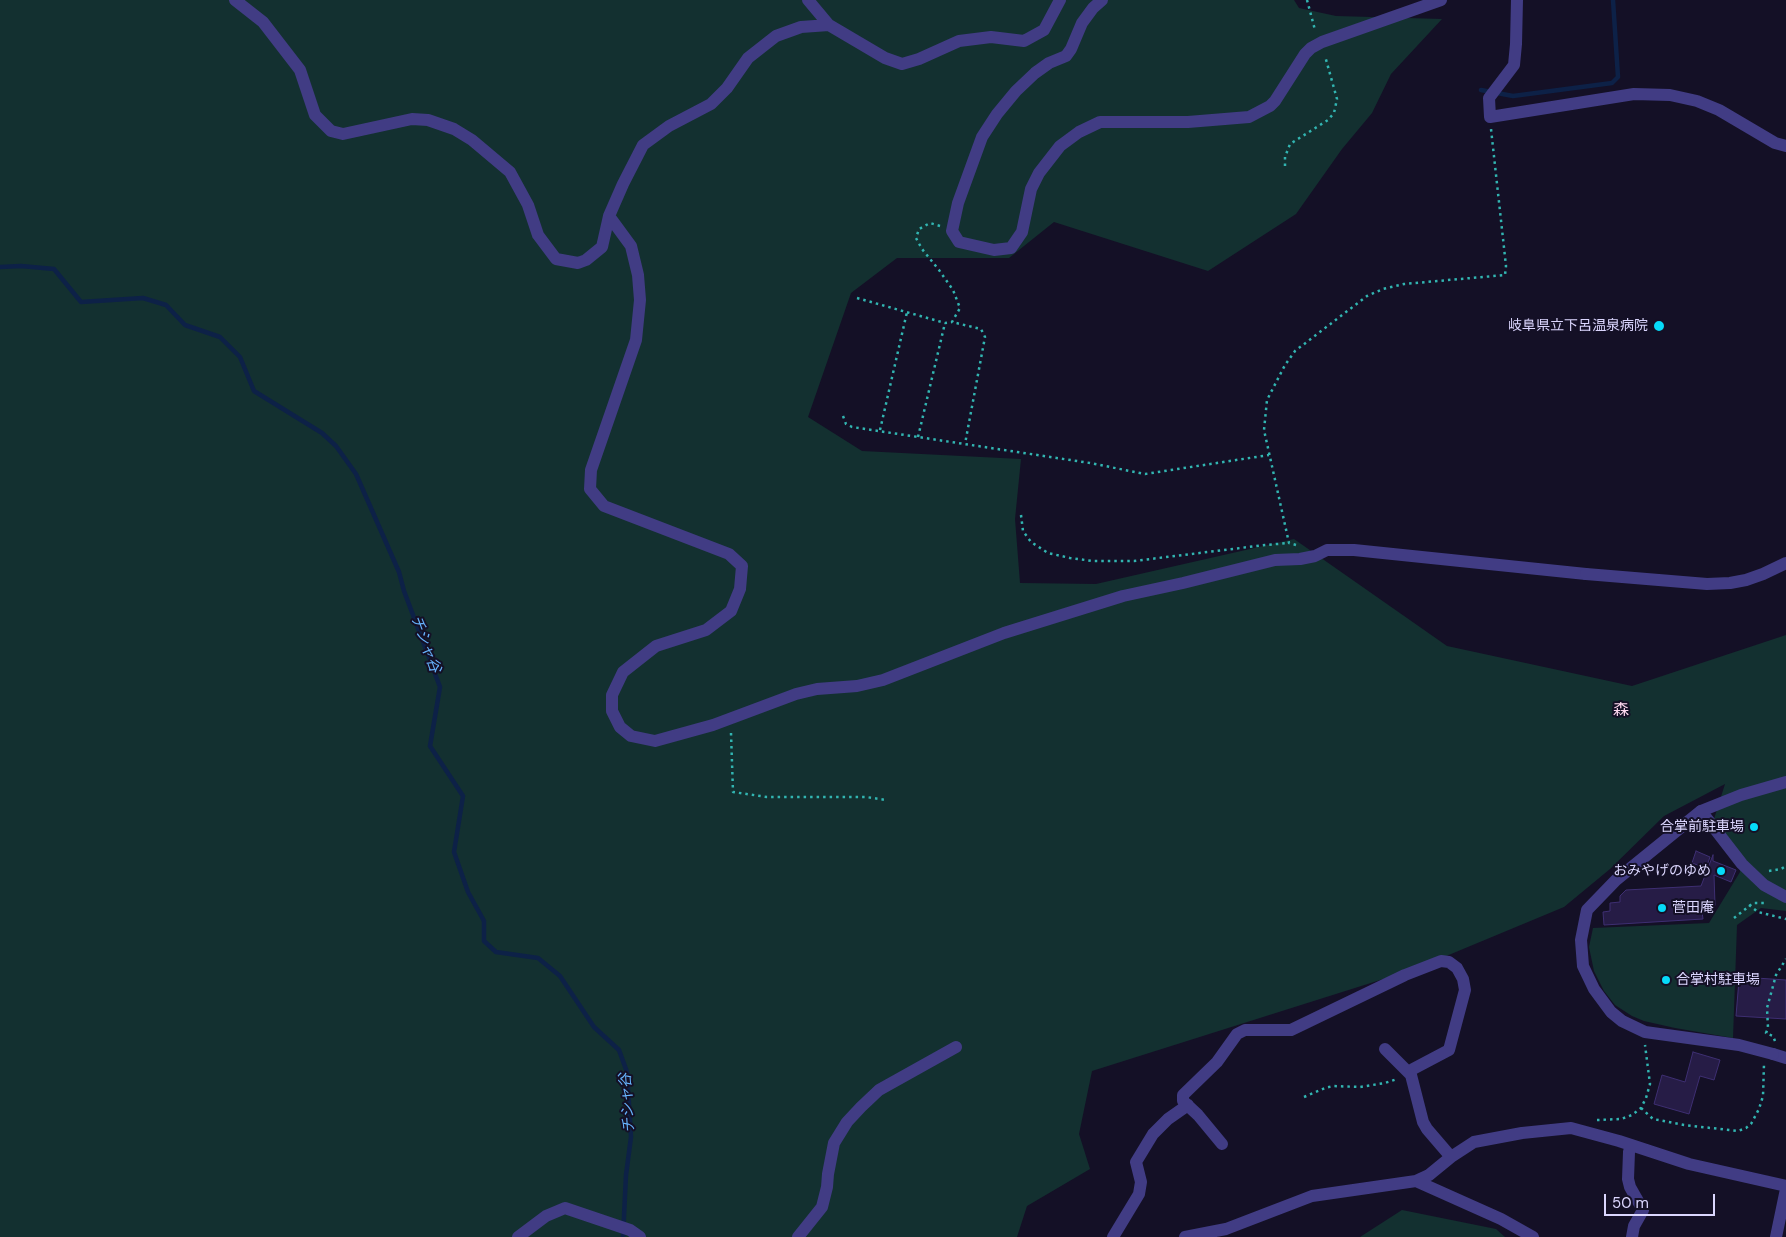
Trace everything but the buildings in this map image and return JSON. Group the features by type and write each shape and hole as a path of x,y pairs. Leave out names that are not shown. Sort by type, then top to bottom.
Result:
{"street":[{"path":"234,0 263,22 300,70 315,115 331,131 343,134 412,118 428,120 460,133 472,140 510,172 528,205 538,235 556,259 578,262 586,260 602,247 610,216 623,184 643,145 669,126 711,104 727,88 748,58 776,36 801,27 829,25"},
{"path":"808,0 829,25 885,58 902,64 919,59 959,41 991,37 1024,40 1044,30 1060,0"},
{"path":"1102,0 1093,8 1082,23 1066,56 1049,63 1035,73 997,114 982,138 958,203 952,231 959,242 994,250 1011,248 1022,232 1031,189 1040,173 1060,146 1080,132 1100,122 1188,122 1249,117 1270,106 1305,54 1320,43 1441,0"},
{"path":"1517,0 1514,65 1490,98 1490,117 1634,94 1670,95 1697,101 1719,110 1775,142 1786,146"},
{"path":"610,216 631,246 638,275 640,300 636,340 591,470 590,488 604,506 729,554 742,566 740,589 731,611 706,630 656,646 623,672 612,695 612,710 620,727 632,736 655,741 730,718 796,694 816,689 857,686 883,680 1004,633 1123,596 1275,560 1300,559 1314,556 1327,550 1354,550 1586,574 1707,584 1722,584 1746,580 1764,574 1786,563"},
{"path":"1786,782 1741,795 1701,811 1616,880 1587,910 1581,940 1582,966 1594,989 1612,1012 1622,1021 1645,1032 1739,1045 1786,1058"},
{"path":"1701,811 1742,864 1764,885 1786,897"},
{"path":"1222,1144 1198,1115 1183,1101 1183,1095 1217,1062 1237,1034 1245,1030 1291,1030 1405,975 1441,961 1449,962 1457,968 1466,990 1449,1050 1409,1073"},
{"path":"798,1237 822,1207 834,1143 847,1122 879,1090 956,1047"},
{"path":"1385,1049 1411,1076 1423,1122 1451,1157"},
{"path":"1113,1237 1140,1194 1141,1182 1136,1162 1153,1134 1168,1118 1188,1105"},
{"path":"1185,1237 1226,1229 1312,1196 1416,1181 1429,1175 1451,1157 1474,1142 1522,1133 1571,1128 1689,1164 1786,1188 1776,1237"},
{"path":"1631,1145 1628,1180 1643,1210 1634,1226 1632,1237"},
{"path":"1416,1181 1501,1220 1533,1237"},
{"path":"518,1237 546,1216 565,1208 635,1233"}],"path":[{"path":"1285,166 1290,144 1328,120 1337,106 1334,87 1307,0"},
{"path":"1289,544 1264,430 1264,413 1267,400 1285,365 1295,351 1357,303 1383,289 1404,284 1505,276 1506,266 1490,117"},
{"path":"952,231 930,223 919,229 916,238 922,250 939,270 952,290 960,308 952,322"},
{"path":"857,298 945,323 952,322 981,329 985,338 965,444"},
{"path":"880,431 907,312"},
{"path":"918,437 945,323"},
{"path":"843,416 846,424 852,427 1090,463 1145,474 1269,455"},
{"path":"1021,515 1021,523 1026,537 1039,549 1061,557 1086,560 1149,560 1265,544 1298,545"},
{"path":"730,718 733,792 767,797 866,797 886,800"},
{"path":"1775,869 1781,870 1786,866"},
{"path":"1734,918 1750,905 1758,912 1786,919"},
{"path":"1641,1108 1653,1119 1676,1124 1738,1131 1751,1124 1763,1096 1769,1053 1774,1038 1766,1033 1768,1028 1766,1025 1768,1017 1767,1008 1777,974 1786,958"},
{"path":"1594,1121 1621,1119 1632,1115 1641,1108 1646,1098 1650,1084 1646,1051 1636,1029"},
{"path":"1304,1097 1333,1086 1360,1087 1385,1084 1409,1073"}],"green space":[{"path":"0,0 1294,0 1299,8 1336,16 1442,19 1391,74 1372,113 1342,149 1296,214 1208,271 1054,222 1009,258 897,258 851,293 808,417 862,451 1021,459 1015,519 1020,583 1096,584 1294,539 1447,646 1632,686 1786,635 1786,911 1761,908 1737,925 1733,1038 1675,1028 1644,1021 1632,1016 1615,1005 1604,991 1594,971 1589,947 1593,928 1709,923 1740,872 1738,854 1714,819 1725,784 1664,816 1610,869 1564,907 1415,969 1092,1071 1079,1134 1090,1169 1027,1206 1017,1237 0,1237"},
{"path":"1402,1210 1496,1229 1505,1237 1360,1237"}],"waterway":[{"path":"1481,90 1513,96 1612,83 1618,77 1613,0"},
{"name":"チシャ谷","path":"0,267 21,266 54,269 81,302 143,298 166,305 185,325 220,337 240,357 254,391 322,433 336,446 356,474 399,572 404,591 440,687 430,746 463,796 454,852 468,892 484,921 484,941 496,952 538,958 560,976 594,1027 619,1050 627,1072 631,1137 626,1175 623,1237"}],"place":[{"name":"岐阜県立下呂温泉病院","path":"1659,326"},
{"name":"合掌前駐車場","path":"1754,827"},
{"name":"おみやげのゆめ","path":"1721,871"},
{"name":"菅田庵","path":"1662,908"},
{"name":"合掌村駐車場","path":"1666,980"}],"district":[{"name":"森","path":"1621,711"}]}
